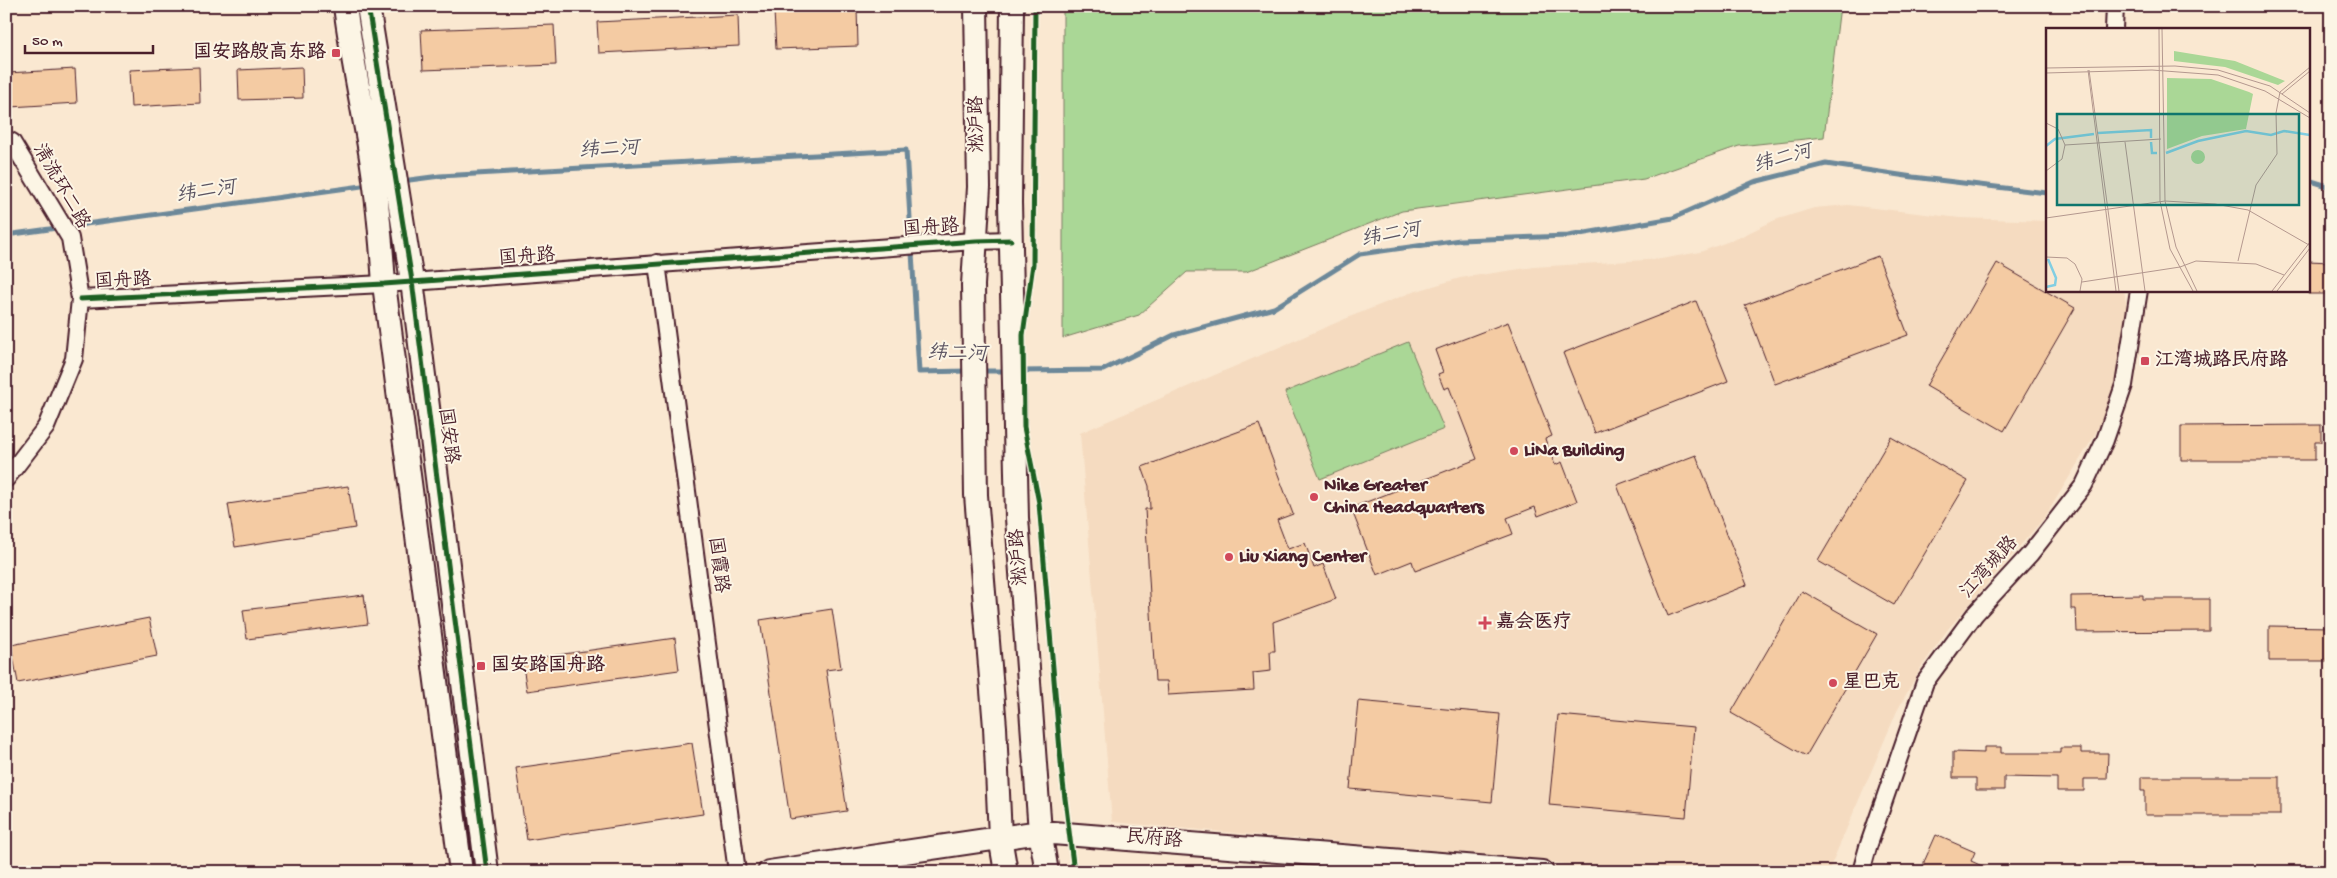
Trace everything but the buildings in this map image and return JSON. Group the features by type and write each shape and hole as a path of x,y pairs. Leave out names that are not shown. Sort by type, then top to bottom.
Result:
{"street":[{"name":"国安路","path":"345,6 350,50 402,222 412,281 487,872"},
{"name":"国安路","path":"368,6 380,146 380,226 384,284 461,872"},
{"name":"淞沪路","path":"976,6 979,187 973,285 976,495 995,727 1000,837 1006,872"},
{"name":"淞沪路","path":"1012,6 1011,240 1017,518 1040,832 1047,872"},
{"path":"2114,28 2115,6"},
{"name":"清流环二路","path":"6,139 12,142 70,238 80,299 74,358 46,428 6,478"},
{"path":"975,241 1011,240"},
{"name":"国舟路","path":"80,299 384,284 975,241"},
{"name":"国霞路","path":"657,263 737,872"},
{"name":"江湾城路","path":"1861,872 1925,682 1975,614 2058,520 2084,485 2105,440 2124,385 2130,358 2139,291"},
{"name":"民府路","path":"769,872 1040,832 1542,872"}],"shaded area":[{"path":"1848,205 1960,218 2046,221 2046,291 2124,291 2127,309 2123,353 2113,397 2093,438 2045,517 1948,629 1920,669 1897,711 1828,872 1624,872 1531,859 1112,822 1080,433 1410,293 1460,278 1534,267 1661,259 1700,252 1738,238 1775,220 1814,208"}],"green space":[{"path":"1063,6 1840,6 1824,137 1739,146 1644,179 1402,211 1246,272 1187,272 1139,315 1063,338"},
{"path":"1408,342 1444,429 1320,479 1285,392"}],"waterway":[{"name":"纬二河","path":"402,181 440,176 906,150 919,372 968,371"},
{"name":"纬二河","path":"1019,371 1103,370 1174,335 1274,308 1360,254 1460,240 1568,236 1673,218 1754,182 1826,164 1913,177 2046,193"},
{"name":"纬二河","path":"2310,181 2331,187"},
{"name":"纬二河","path":"6,235 369,185"},
{"name":"纬二河","path":"979,371 1008,371"}],"cycle path":[{"path":"368,6 412,281 487,872"},
{"path":"1035,6 1033,264 1023,335 1024,427 1039,503 1062,774 1074,872"},
{"path":"80,299 384,284 1011,240"}],"place":[{"name":"国安路殷高东路","path":"336,53"},
{"name":"江湾城路民府路","path":"2145,361"},
{"name":"LiNa Building","path":"1514,451"},
{"name":"Nike Greater China Headquarters","path":"1314,497"},
{"name":"Liu Xiang Center","path":"1229,557"},
{"name":"嘉会医疗","path":"1485,623"},
{"name":"国安路国舟路","path":"481,666"},
{"name":"星巴克","path":"1833,683"}]}
